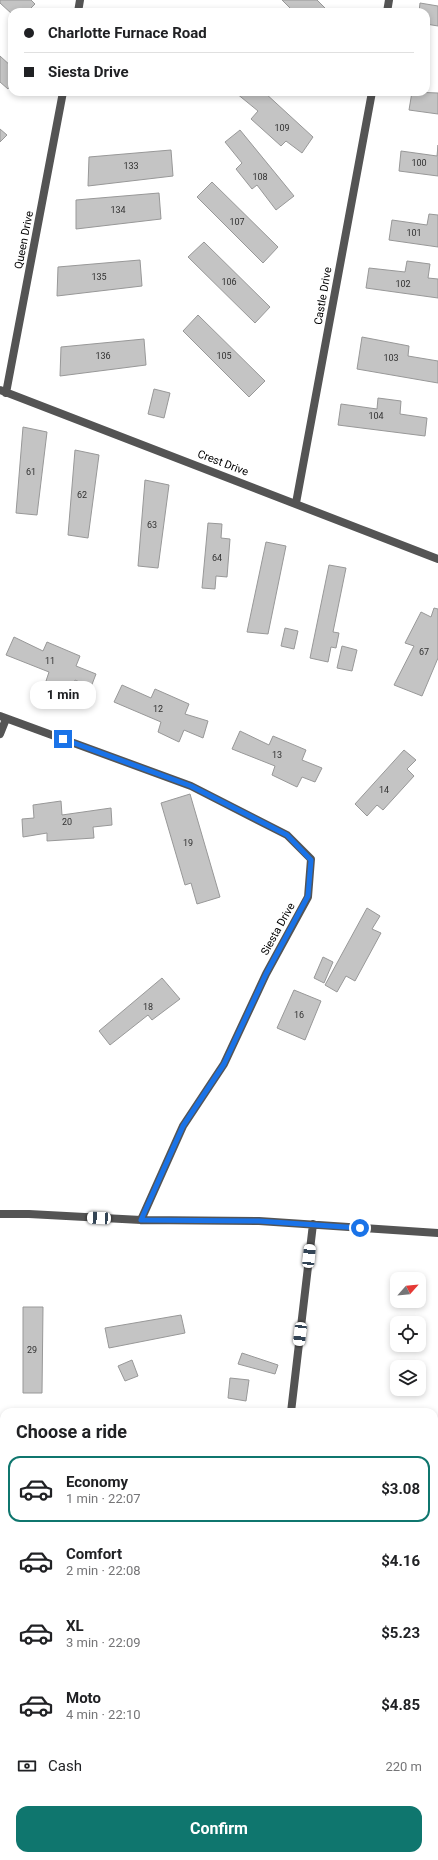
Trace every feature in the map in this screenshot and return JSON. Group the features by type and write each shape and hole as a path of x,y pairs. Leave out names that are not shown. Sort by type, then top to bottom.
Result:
{"street":[{"name":"Queen Drive","path":"3,391 62,96"},
{"name":"Castle Drive","path":"296,503 371,96"},
{"name":"Crest Drive","path":"3,391 438,559"},
{"name":"Siesta Drive","path":"0,734 3,718 191,786 287,835 311,860 308,896 266,974 224,1064 183,1126 141,1220"},
{"path":"0,1214 29,1214 141,1220 259,1221 438,1233"},
{"path":"291,1408 312,1224"}],"building":[{"path":"0,0 31,0 35,4 31,8 8,8 8,10 0,3"},
{"path":"282,0 317,0 325,8 290,8"},
{"path":"420,3 438,6 438,26 430,25 430,8 419,8"},
{"path":"0,56 8,63 8,89 0,82"},
{"path":"430,93 438,93 438,114 409,110 411,96 430,96"},
{"path":"240,96 268,96 313,137 302,153 286,141 281,146 251,119 258,111"},
{"path":"0,129 7,135 0,142"},
{"path":"240,130 294,196 276,210 257,185 252,189 236,169 242,163 225,142"},
{"path":"438,145 438,176 399,171 401,151 437,156"},
{"path":"171,150 173,176 88,186 89,157"},
{"path":"212,182 278,247 263,263 197,197"},
{"path":"159,193 161,219 76,229 76,200"},
{"path":"429,214 438,215 438,247 389,240 392,220 427,225"},
{"path":"204,242 270,307 255,323 188,257"},
{"path":"140,260 142,286 57,296 58,267"},
{"path":"407,261 430,264 428,278 438,279 438,298 366,288 369,268 405,272"},
{"path":"198,315 265,381 249,397 183,331"},
{"path":"362,337 409,346 408,356 438,361 438,383 357,369"},
{"path":"144,339 146,365 60,376 61,347"},
{"path":"154,389 170,393 164,418 148,414"},
{"path":"378,398 401,401 400,414 427,418 425,436 338,425 341,404 377,409"},
{"path":"23,427 47,432 37,515 16,513"},
{"path":"75,450 99,455 88,538 68,535"},
{"path":"145,480 169,485 158,568 138,566"},
{"path":"208,523 222,524 221,538 230,539 227,577 216,576 215,589 202,588"},
{"path":"266,542 286,546 268,634 247,632"},
{"path":"329,565 346,568 333,632 339,633 336,648 331,647 328,662 310,658"},
{"path":"434,608 438,609 438,658 422,696 394,685 414,646 405,643 421,612 431,617"},
{"path":"285,628 298,631 294,649 281,646"},
{"path":"14,637 43,651 47,642 80,656 76,666 96,674 91,687 75,680 71,690 46,681 49,672 6,655"},
{"path":"342,646 357,650 352,671 337,668"},
{"path":"122,685 151,698 155,689 189,704 185,714 208,721 203,738 184,730 179,742 158,732 161,722 114,702"},
{"path":"240,731 269,745 273,736 306,750 302,760 322,768 315,782 302,777 297,787 272,775 275,766 232,749"},
{"path":"404,750 416,760 407,769 414,776 383,810 377,805 367,816 355,804"},
{"path":"190,794 220,897 197,904 191,883 185,885 161,803"},
{"path":"61,801 62,815 111,808 112,825 93,827 94,838 47,841 47,833 23,837 22,819 34,818 33,805"},
{"path":"367,908 380,916 372,929 381,933 355,981 346,976 337,992 325,985"},
{"path":"323,957 333,962 324,983 314,978"},
{"path":"162,978 180,999 152,1020 148,1015 110,1045 99,1031"},
{"path":"294,990 321,1001 305,1040 277,1028"},
{"path":"23,1307 43,1307 42,1393 23,1393"},
{"path":"181,1315 185,1333 109,1348 105,1328"},
{"path":"242,1353 278,1365 275,1374 238,1364"},
{"path":"132,1360 138,1376 125,1381 118,1366"},
{"path":"230,1378 249,1380 246,1401 228,1398"}],"route":[{"path":"63,739 191,786 287,835 311,860 308,896 266,974 224,1064 183,1126 141,1220 259,1221 360,1228"}]}
